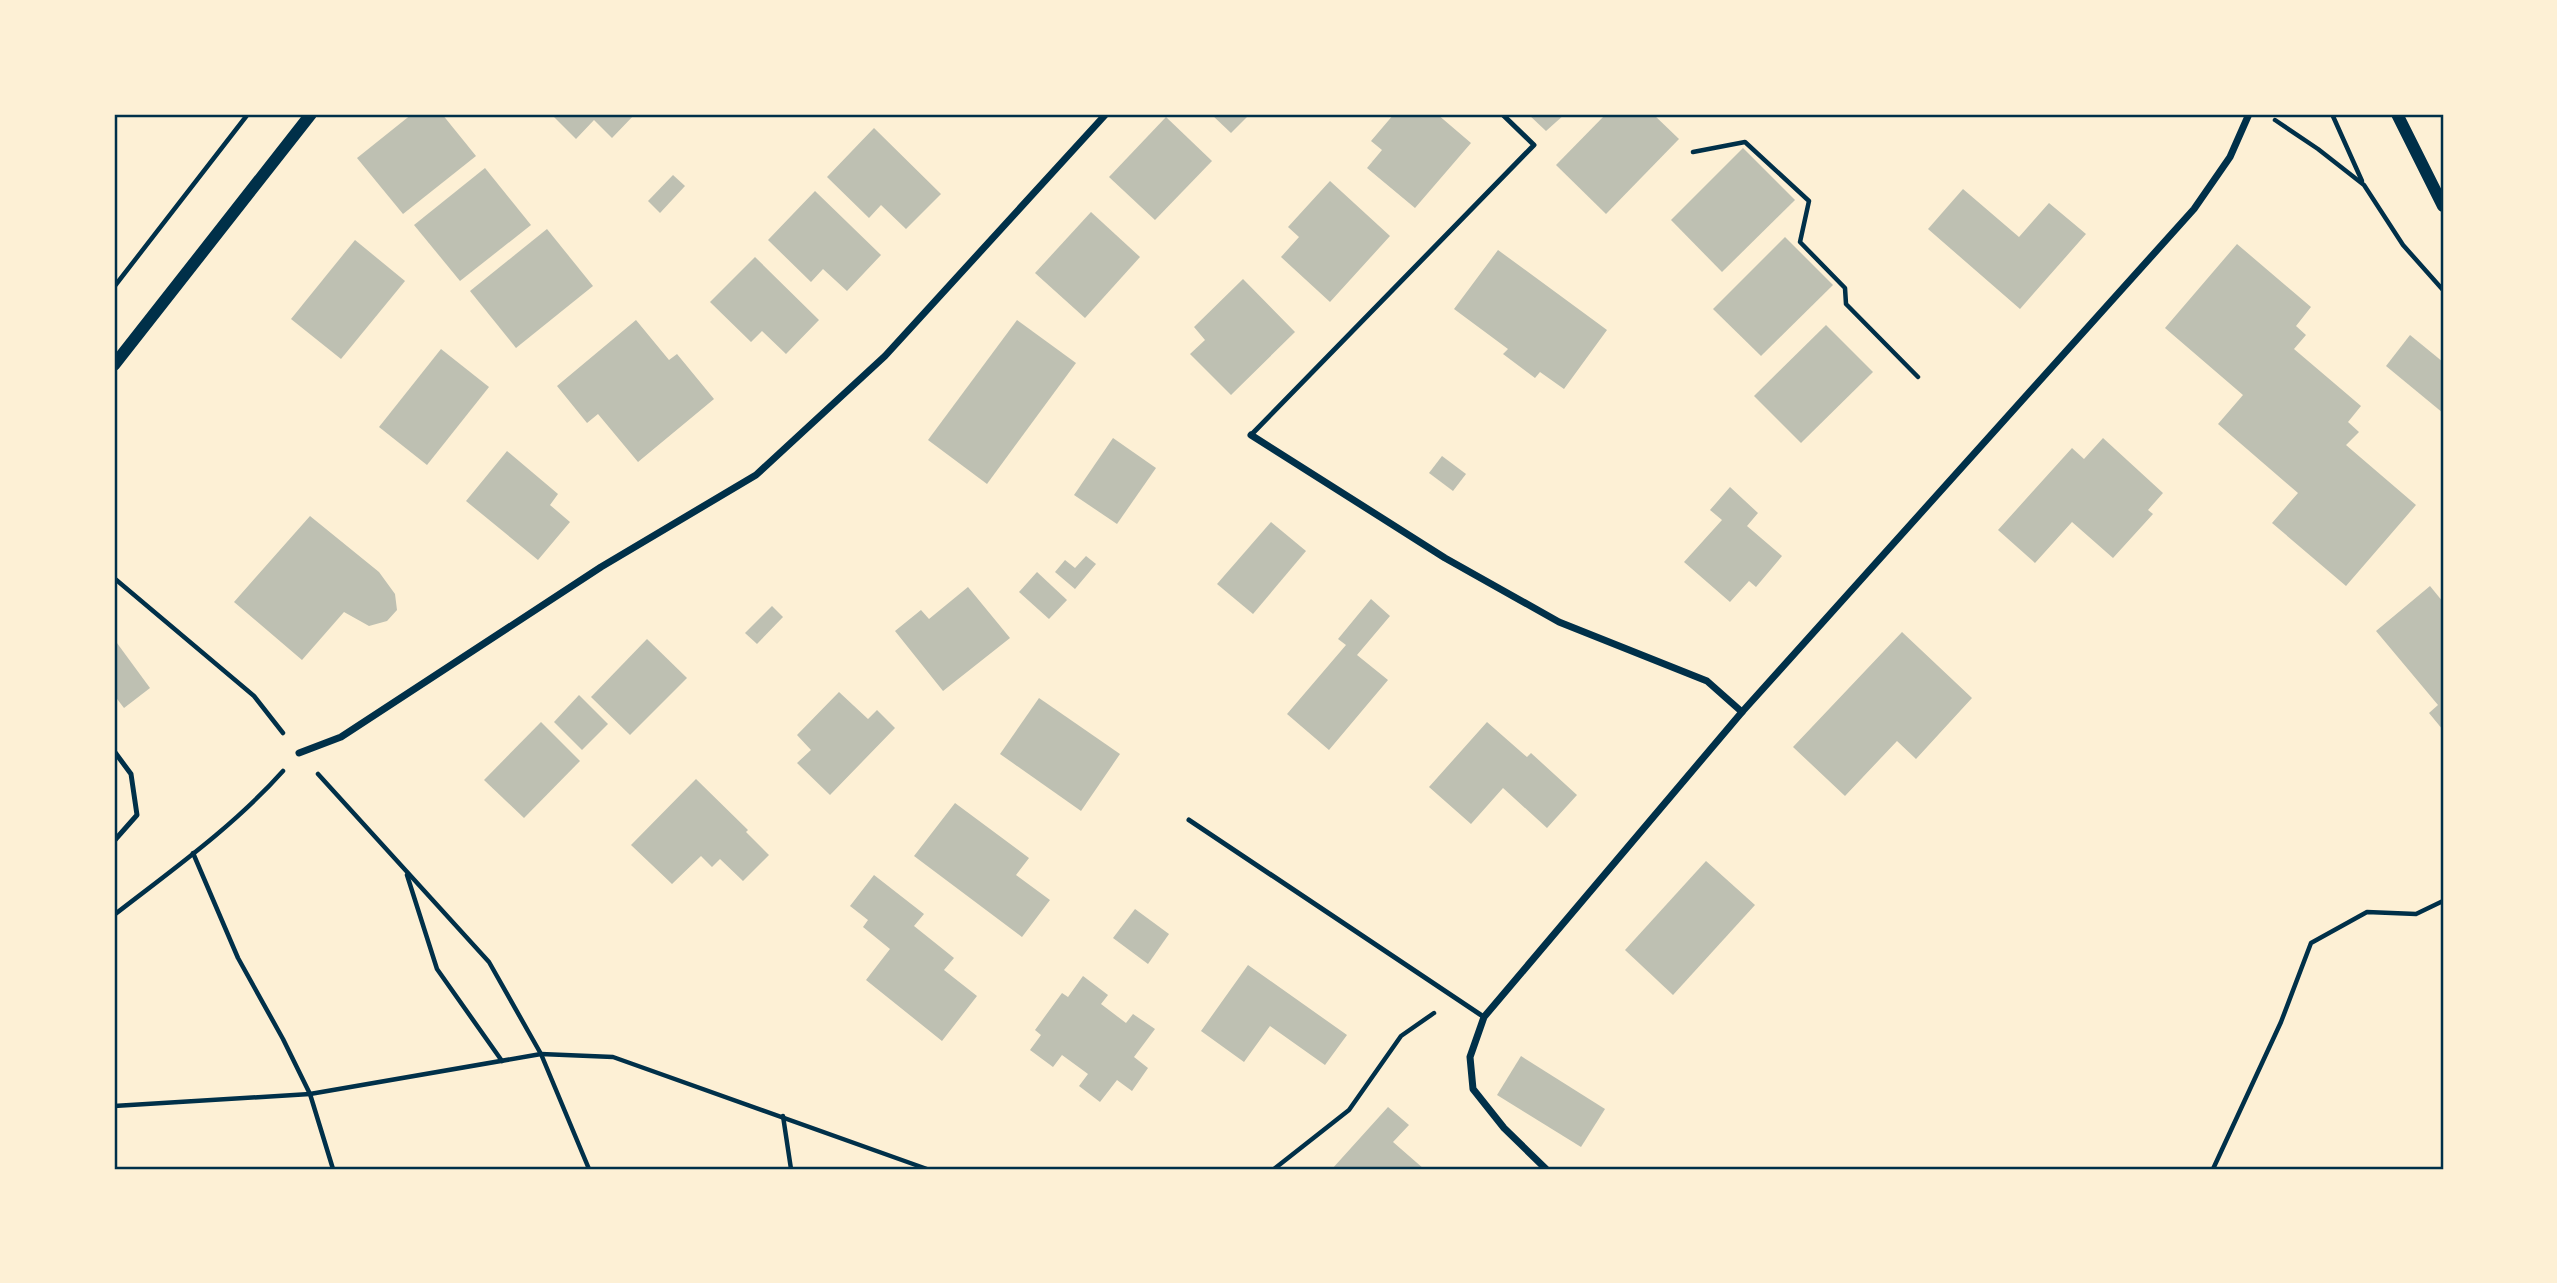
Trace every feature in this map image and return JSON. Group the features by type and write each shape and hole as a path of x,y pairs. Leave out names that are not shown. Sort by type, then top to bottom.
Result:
{"street":[{"path":"114,365 311,114"},
{"path":"299,754 341,737 601,567 756,475 886,356 1106,114"},
{"path":"1546,1169 1504,1128 1473,1089 1470,1057 1484,1017 1742,712 2194,209 2230,157 2249,114"},
{"path":"2397,114 2443,206"},
{"path":"1251,435 1446,558 1559,622 1707,681 1742,712"}],"lane":[{"path":"1251,435 1534,145 1502,114"},
{"path":"114,751 131,774 137,815 114,841"},
{"path":"1189,820 1484,1017"}],"path":[{"path":"114,287 248,114"},
{"path":"2266,114 2318,149 2364,185"},
{"path":"2332,114 2364,185 2403,245 2443,290"},
{"path":"1693,152 1745,142 1809,201 1800,242 1845,288 1846,304 1917,377"},
{"path":"114,578 254,696 299,754 489,961 541,1055 589,1169"},
{"path":"114,915 262,794 299,754"},
{"path":"193,853 238,958 310,1094 333,1169"},
{"path":"406,871 437,968 502,1061"},
{"path":"2213,1169 2281,1022 2311,943 2367,912 2416,914 2443,901"},
{"path":"1273,1169 1349,1110 1401,1036 1455,998"},
{"path":"114,1106 310,1094 541,1055 613,1057 927,1169"},
{"path":"783,1116 791,1169"}],"building":[{"path":"412,114 442,114 476,156 403,214 357,158"},
{"path":"551,114 635,114 612,138 594,120 576,139"},
{"path":"1211,114 1250,114 1231,133"},
{"path":"1394,114 1437,114 1471,143 1415,208 1367,168 1382,150 1371,141"},
{"path":"1528,114 1565,114 1546,131"},
{"path":"1606,114 1653,114 1679,139 1606,214 1556,165"},
{"path":"1166,117 1212,161 1155,220 1109,177"},
{"path":"874,128 941,194 906,229 881,205 869,218 827,177"},
{"path":"1743,148 1795,200 1722,272 1671,220"},
{"path":"485,168 531,225 460,281 414,225"},
{"path":"673,175 685,186 660,213 648,201"},
{"path":"1330,181 1390,236 1330,302 1281,257 1299,237 1288,227"},
{"path":"1963,189 2019,237 2049,203 2086,234 2020,309 1928,229"},
{"path":"815,191 881,255 847,291 823,269 811,282 768,240"},
{"path":"1091,212 1140,257 1085,318 1035,273"},
{"path":"547,229 593,286 516,348 470,291"},
{"path":"1785,237 1833,285 1761,356 1713,309"},
{"path":"355,240 405,281 341,359 291,319"},
{"path":"2237,244 2311,307 2296,326 2306,335 2294,349 2361,406 2348,422 2359,432 2346,445 2416,505 2346,586 2272,523 2298,493 2218,424 2243,395 2165,328"},
{"path":"1498,250 1607,330 1564,389 1540,372 1535,378 1503,354 1508,349 1454,309"},
{"path":"755,257 819,320 786,354 762,331 751,342 710,302"},
{"path":"1243,279 1295,332 1231,395 1190,354 1205,340 1194,327"},
{"path":"636,320 669,360 677,354 714,399 638,462 598,414 587,423 557,386"},
{"path":"1017,320 1076,363 987,484 928,440"},
{"path":"1826,325 1873,372 1801,443 1754,396"},
{"path":"2410,335 2443,362 2443,413 2386,366"},
{"path":"441,349 489,387 427,465 379,427"},
{"path":"1113,438 1156,468 1117,524 1074,495"},
{"path":"2103,438 2163,493 2148,510 2153,514 2113,558 2072,522 2035,563 1998,530 2072,448 2084,459"},
{"path":"507,451 558,494 550,505 570,522 538,560 466,501"},
{"path":"1442,456 1466,474 1453,491 1429,473"},
{"path":"1730,487 1758,513 1747,526 1782,556 1756,587 1749,581 1730,602 1684,562 1722,520 1710,510"},
{"path":"310,516 379,572 395,594 397,610 387,621 369,626 344,612 302,660 234,602"},
{"path":"1271,522 1306,551 1253,614 1217,584"},
{"path":"1086,556 1096,564 1075,589 1055,572 1065,560 1075,568"},
{"path":"1037,572 1067,600 1049,619 1019,592"},
{"path":"2430,586 2443,602 2443,730 2429,713 2438,705 2376,631"},
{"path":"968,587 1010,638 943,691 895,631 921,610 929,619"},
{"path":"1371,599 1390,616 1357,655 1388,680 1329,750 1287,714 1346,645 1338,639"},
{"path":"772,606 783,617 757,644 745,633"},
{"path":"1902,632 1972,698 1916,759 1897,741 1845,796 1793,747"},
{"path":"114,639 150,688 124,708 114,695"},
{"path":"647,639 687,678 630,735 591,697"},
{"path":"839,692 868,719 877,710 895,728 830,795 797,763 811,750 797,735"},
{"path":"579,695 608,724 582,750 554,722"},
{"path":"1039,698 1120,754 1081,811 1000,754"},
{"path":"541,722 580,761 524,818 484,780"},
{"path":"1487,722 1527,757 1531,753 1577,795 1547,828 1503,788 1471,824 1429,787"},
{"path":"696,779 748,830 746,832 769,855 743,881 720,859 712,867 701,856 672,884 631,845"},
{"path":"955,803 1029,858 1016,875 1050,900 1022,937 914,856"},
{"path":"1706,861 1755,905 1673,995 1625,950"},
{"path":"874,875 924,914 914,926 954,958 944,970 977,996 942,1041 866,980 890,949 863,927 868,920 850,906"},
{"path":"1135,909 1169,934 1148,964 1113,938"},
{"path":"1248,965 1347,1035 1325,1065 1270,1026 1244,1062 1201,1031"},
{"path":"1083,976 1108,995 1101,1004 1126,1023 1133,1014 1155,1029 1134,1057 1148,1068 1132,1091 1117,1080 1100,1102 1079,1086 1088,1074 1062,1055 1053,1067 1030,1050 1041,1035 1035,1030 1062,993 1068,997"},
{"path":"1521,1056 1605,1109 1581,1147 1497,1095"},
{"path":"1388,1107 1409,1125 1393,1142 1424,1169 1332,1169"}]}
